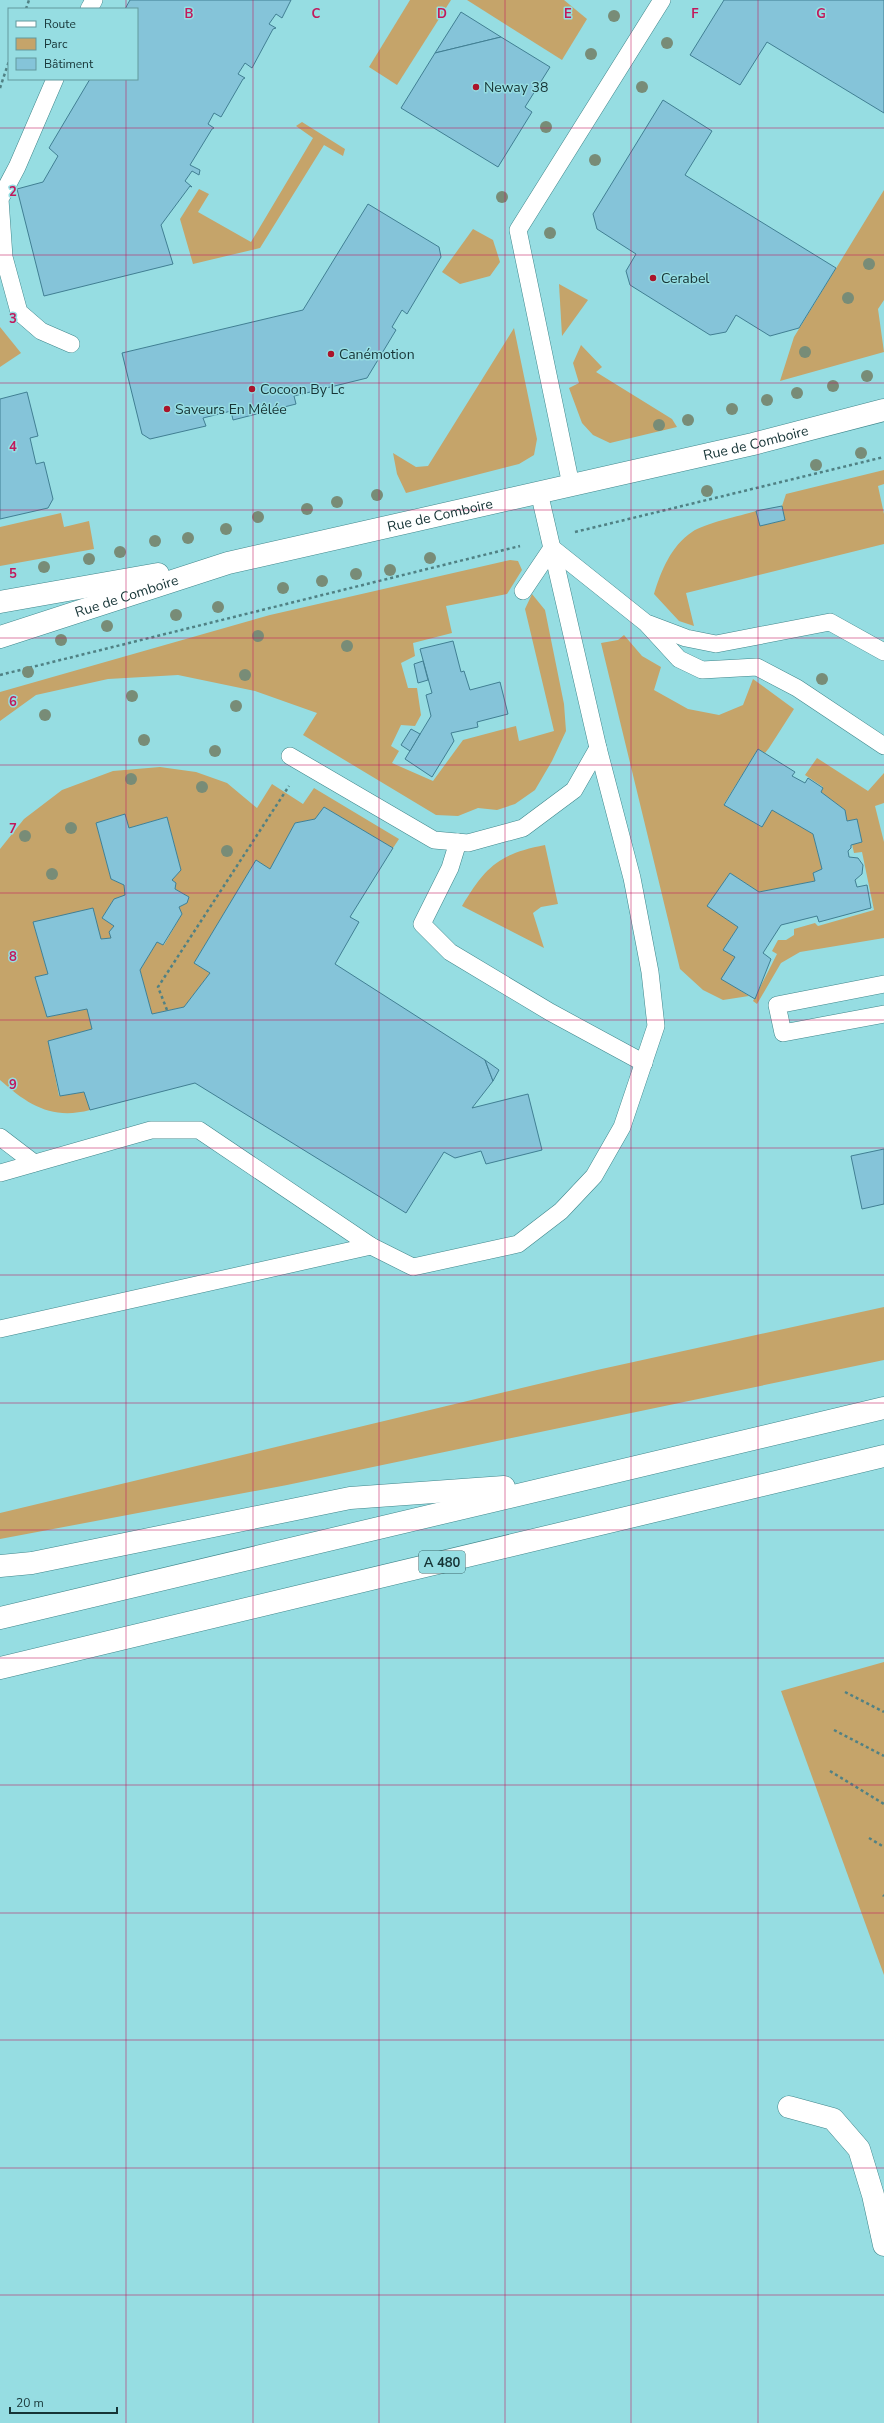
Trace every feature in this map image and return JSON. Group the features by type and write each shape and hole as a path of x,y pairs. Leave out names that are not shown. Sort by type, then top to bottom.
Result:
{"main road":[{"name":"Rue de Comboire","path":"0,637 228,563 753,444 884,410"},
{"path":"0,602 228,563"},
{"path":"0,1618 884,1408"},
{"name":"A 480","path":"0,1668 884,1456"},
{"path":"0,1566 39,1562 350,1498 568,1483"},
{"path":"789,2108 832,2118 859,2149 873,2195 884,2245"}],"lane":[{"path":"571,485 518,230 662,0"},
{"path":"55,80 17,167 0,199 4,257 19,312 41,331 71,344"},
{"path":"0,1172 151,1130 199,1130 371,1246 413,1267 518,1244 561,1211 594,1176 622,1126 656,1026 650,972 632,878 598,748 539,492"},
{"path":"523,591 550,543"},
{"path":"550,543 646,623 679,659 702,670 757,667 797,688 884,746"},
{"path":"646,623 686,638 716,644 830,622 884,652"},
{"path":"296,760 434,840 468,843 523,828 574,790 598,748"},
{"path":"458,842 450,868 422,924 450,952 550,1012 644,1063"},
{"path":"884,984 777,1005 783,1033 884,1014"},
{"path":"0,1137 34,1163"},
{"path":"0,1328 371,1246"}],"path":[{"path":"0,88 8,64"},
{"path":"0,675 550,543 884,457"},
{"path":"167,1010 158,987 296,760"},
{"path":"845,1692 884,1712"},
{"path":"834,1730 884,1756"},
{"path":"830,1771 884,1804"},
{"path":"869,1838 884,1847"}],"green space":[{"path":"410,0 451,0 397,85 369,67"},
{"path":"467,0 564,0 587,19 562,60"},
{"path":"302,122 345,149 343,156 324,145 260,248 193,264 180,219 199,189 209,194 198,212 251,242 313,138 296,126"},
{"path":"884,190 884,300 878,309 884,352 780,381 794,337"},
{"path":"473,229 493,240 500,262 490,276 460,284 442,272"},
{"path":"559,284 588,300 562,336"},
{"path":"0,327 21,353 0,367"},
{"path":"514,328 537,439 534,455 519,464 406,493 397,474 393,453 416,467 428,466"},
{"path":"581,345 602,367 596,372 672,419 677,427 610,443 593,435 582,423 569,388 579,383 573,363"},
{"path":"884,470 884,484 878,486 884,514 884,544 686,593 694,626 679,621 654,594 668,560 678,544 692,532 714,523 756,511 760,526 785,520 782,506 786,494"},
{"path":"61,513 64,527 89,521 94,549 0,566 0,527"},
{"path":"510,560 518,561 522,570 507,594 446,606 452,633 413,643 415,656 401,663 408,688 417,688 421,715 415,726 401,725 391,746 399,751 392,763 433,781 463,740 516,726 519,741 554,731 525,609 532,594 545,610 564,704 566,731 552,761 535,790 515,804 497,810 478,808 458,816 436,815 303,735 317,713 255,691 178,675 108,679 36,695 0,721 0,692 270,615"},
{"path":"624,635 642,656 661,667 654,690 688,709 719,715 743,705 753,679 794,709 765,753 758,749 724,804 761,827 772,810 813,834 822,869 813,873 815,881 759,892 730,873 708,906 738,927 723,950 735,957 722,979 749,996 723,1000 703,990 680,969 601,643 618,640"},
{"path":"817,758 868,791 884,773 884,803 875,806 884,842 884,938 800,952 781,963 757,1004 753,1001 777,954 772,951 778,940 786,940 794,935 794,929 815,923 818,926 874,910 862,852 854,853 852,844 862,842 857,819 847,821 845,810 821,792 823,787 805,775"},
{"path":"160,767 196,772 227,783 257,808 272,784 303,804 314,788 399,839 393,848 324,807 315,819 295,823 270,869 256,860 194,963 210,973 184,1007 152,1014 140,970 157,942 164,945 182,914 179,907 187,903 189,897 175,889 176,883 172,880 181,870 167,817 129,828 125,814 96,823 111,879 124,885 125,895 114,899 102,918 114,926 109,932 111,938 101,939 33,922 48,974 35,977 47,1017 87,1009 92,1029 48,1041 59,1096 84,1092 90,1110 76,1113 64,1113 41,1108 21,1097 0,1080 0,849 24,819 62,790 113,771"},
{"path":"545,845 558,904 541,907 533,913 544,948 462,906 479,881 495,864 516,853"},
{"path":"884,1307 884,1360 287,1485 0,1539 0,1513 597,1370"},
{"path":"884,1662 884,1975 781,1691"}],"building":[{"path":"130,0 291,0 282,18 276,14 269,24 276,28 273,29 252,68 245,63 238,74 245,78 221,117 214,113 208,124 214,128 190,165 200,170 199,175 192,171 185,181 192,187 190,186 161,225 173,264 44,296 17,189 43,182 58,156 49,148 89,80 138,80 138,8 126,8"},
{"path":"724,0 884,0 884,113 767,42 740,85 690,55"},
{"path":"461,12 501,37 435,53"},
{"name":"Neway 38","path":"501,37 550,67 525,107 532,112 498,167 401,108 435,53"},
{"path":"663,100 712,131 685,175 836,268 799,328 770,336 736,315 726,332 710,335 630,285 626,271 636,254 597,229 593,214"},
{"path":"368,204 439,247 441,257 407,314 402,310 392,327 396,330 367,378 294,396 296,404 233,420 231,411 203,418 206,426 150,439 142,434 122,353 303,310"},
{"path":"27,392 38,436 30,438 36,464 44,462 53,499 48,508 0,519 0,399"},
{"path":"782,506 785,520 760,526 756,511"},
{"path":"453,641 461,672 464,671 470,690 500,682 508,714 477,722 478,727 451,733 454,741 432,777 405,759 431,716 426,695 432,693 420,649"},
{"path":"423,661 428,680 418,683 414,664"},
{"path":"411,729 420,734 410,751 401,745"},
{"path":"758,749 795,772 792,776 805,783 808,778 823,788 821,792 845,810 847,821 857,819 862,842 851,845 851,848 848,851 849,857 858,858 863,865 862,874 855,880 857,887 867,885 871,908 819,922 817,916 781,925 763,953 771,959 755,999 721,979 735,957 723,950 738,927 707,906 730,873 759,892 815,881 813,873 822,869 813,834 772,810 762,827 724,805"},
{"path":"324,807 393,848 350,917 359,922 335,964 485,1060 493,1081 472,1108 528,1094 542,1150 486,1164 481,1151 455,1158 444,1152 406,1213 195,1083 90,1110 84,1092 60,1096 48,1041 92,1029 87,1009 47,1017 35,977 48,974 33,922 93,908 101,939 111,938 109,932 114,926 102,918 114,899 125,895 124,885 111,879 96,823 125,814 129,828 167,817 181,870 172,880 176,883 175,889 189,897 187,903 179,907 182,914 163,945 157,942 140,970 152,1014 184,1007 210,973 194,963 256,860 270,869 295,823 315,819"},
{"path":"485,1060 499,1070 493,1081"},
{"path":"884,1149 884,1204 862,1209 851,1156"}],"place":[{"name":"Neway 38","path":"476,87"},
{"name":"Cerabel","path":"653,278"},
{"name":"Canémotion","path":"331,354"},
{"name":"Cocoon By Lc","path":"252,389"},
{"name":"Saveurs En Mêlée","path":"167,409"}]}
